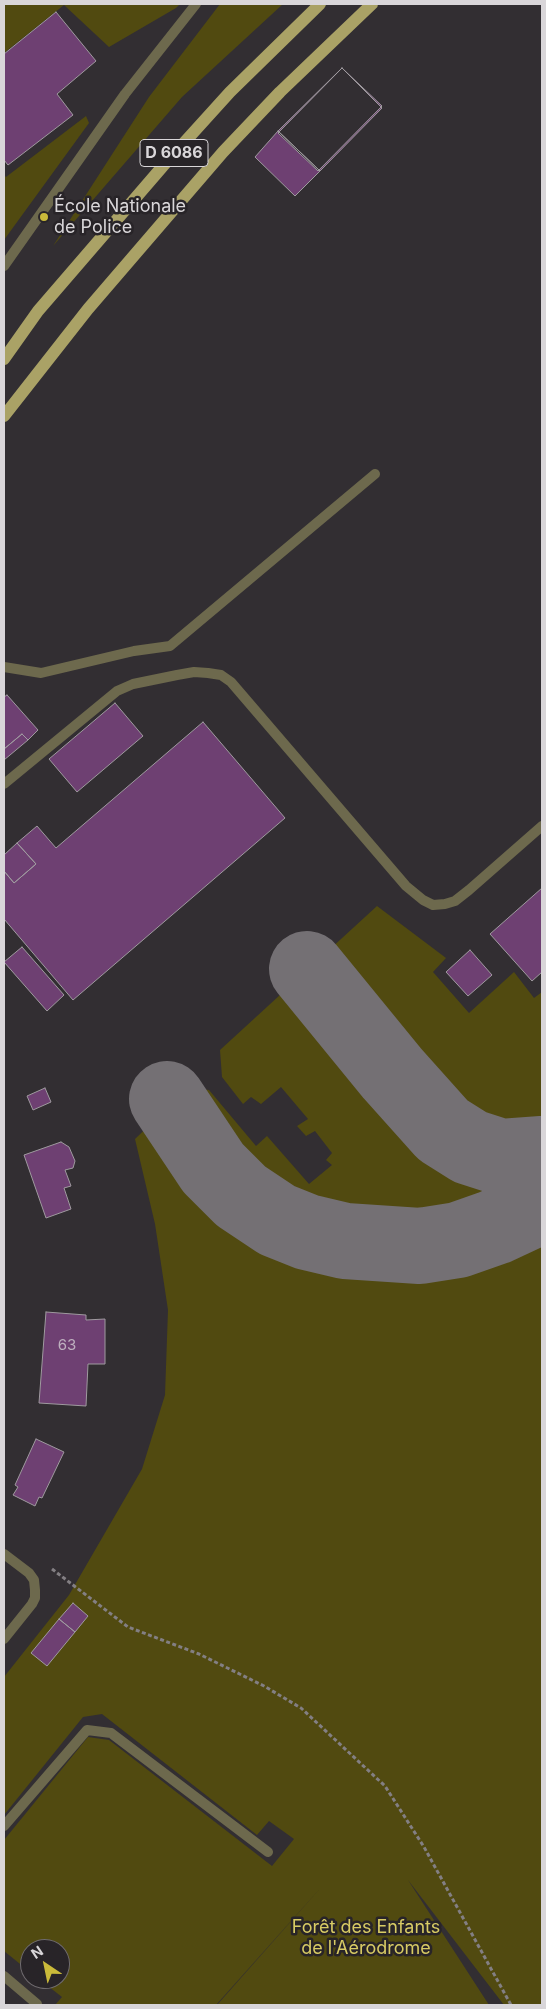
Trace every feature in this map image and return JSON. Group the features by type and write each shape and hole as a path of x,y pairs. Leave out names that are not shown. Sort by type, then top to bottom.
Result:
{"main road":[{"name":"D 6086","path":"4,359 38,311 163,166 230,92 320,4"},
{"name":"D 6086","path":"4,416 88,309 223,152 280,92 372,4"}],"street":[{"path":"4,266 125,94 196,4"},
{"path":"4,667 41,673 134,651 170,646 376,474"},
{"path":"4,784 117,691 133,684 177,675 194,672 208,673 221,675 231,682 406,886 423,900 433,905 445,904 462,896 542,826"},
{"path":"4,1554 29,1573 34,1580 35,1598 4,1639"},
{"path":"4,1826 86,1730 111,1733 268,1852"},
{"path":"4,1976 36,2005"}],"path":[{"path":"29,1573 51,1569 128,1627 199,1654 264,1686 301,1708 385,1786 424,1847 511,2005"}],"green space":[{"path":"4,4 180,4 109,47 64,5 4,53"},
{"path":"220,4 283,4 182,97 53,246 149,97"},
{"path":"86,116 89,123 4,240 4,175 6,177"},
{"name":"Forêt des Enfants de l'Aérodrome","path":"377,906 446,958 433,972 469,1013 514,972 534,998 542,992 542,2005 504,2005 408,1880 489,2005 217,2005 324,1884 216,2005 55,2005 62,1997 52,1989 70,1989 70,1939 20,1939 20,1964 4,1951 4,1840 88,1737 109,1740 272,1866 294,1839 269,1821 257,1835 102,1714 83,1717 4,1815 4,1677 69,1595 142,1469 165,1395 168,1310 155,1224 135,1139 189,1087 209,1090 256,1146 267,1136 309,1184 332,1165 326,1160 332,1153 315,1131 306,1136 297,1126 308,1119 281,1087 261,1104 251,1097 243,1104 222,1077 220,1050"}],"building":[{"path":"56,12 96,61 57,94 73,115 8,165 4,160 4,54"},
{"path":"342,68 382,106 318,171 278,133"},
{"path":"342,68 382,108 320,171 278,131"},
{"path":"278,131 320,171 295,196 255,157"},
{"path":"7,695 38,730 28,740 22,734 4,749 4,697"},
{"path":"115,703 143,736 77,792 49,759"},
{"path":"203,722 285,818 73,1000 4,919 4,871 14,883 36,864 17,843 37,826 56,848"},
{"path":"22,734 28,740 4,760 4,749"},
{"path":"17,843 36,864 14,883 4,871 4,855"},
{"path":"542,888 542,972 532,981 490,934"},
{"path":"22,947 64,995 47,1011 4,962"},
{"path":"470,950 492,975 468,996 446,972"},
{"path":"45,1088 51,1102 33,1110 27,1096"},
{"path":"61,1142 69,1147 75,1161 73,1168 65,1170 71,1186 64,1188 71,1209 46,1218 24,1155"},
{"path":"46,1312 86,1315 86,1320 105,1319 105,1364 88,1364 86,1406 39,1403"},
{"path":"36,1439 64,1452 42,1498 39,1497 35,1506 13,1495 18,1487 15,1485"},
{"path":"73,1603 88,1616 75,1632 59,1619"},
{"path":"59,1619 75,1632 47,1666 31,1653"}],"taxiway":[{"path":"307,969 392,1073 443,1130 470,1147 501,1157 542,1154"},
{"path":"167,1099 213,1168 241,1196 277,1220 307,1232 345,1241 420,1246 458,1240 495,1227 525,1213 542,1202"}],"place":[{"name":"École Nationale de Police","path":"44,217"}]}
